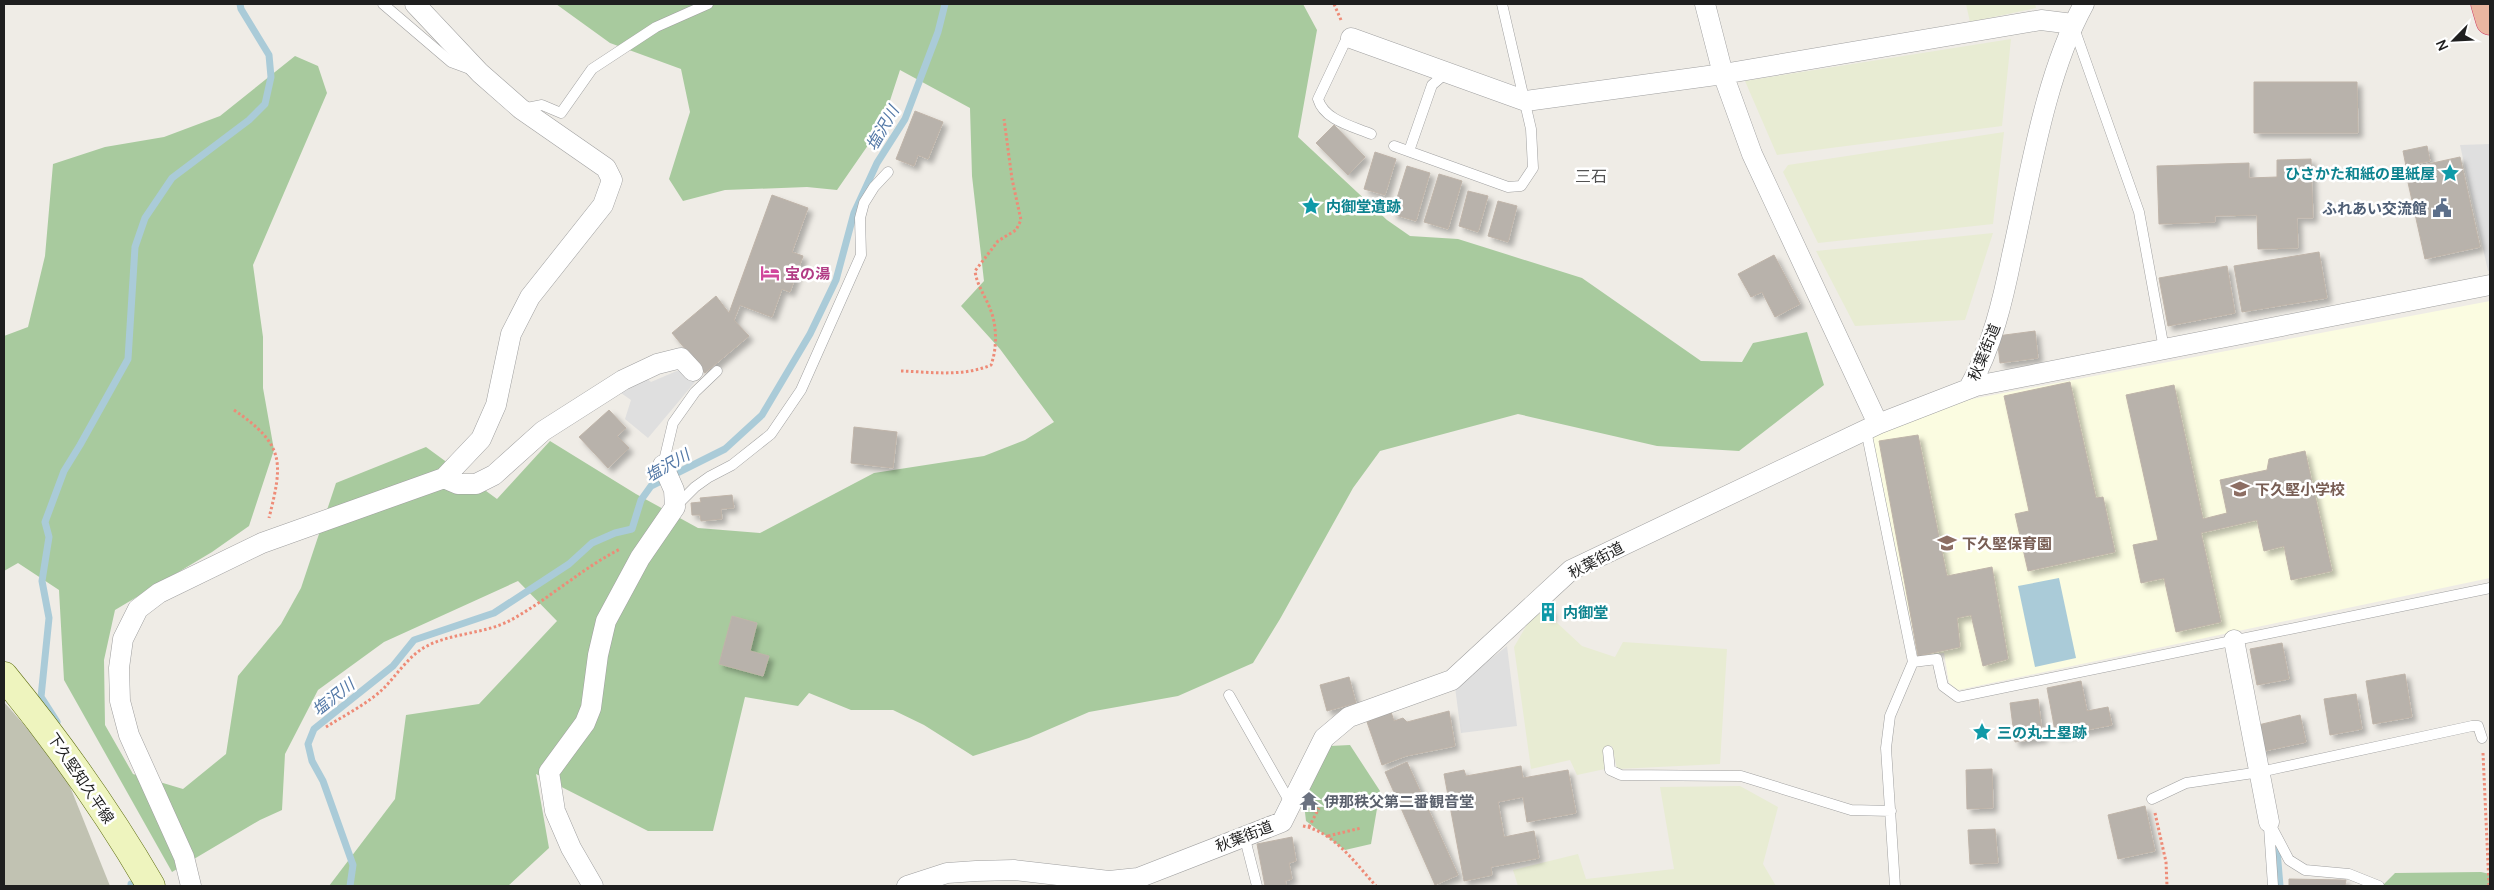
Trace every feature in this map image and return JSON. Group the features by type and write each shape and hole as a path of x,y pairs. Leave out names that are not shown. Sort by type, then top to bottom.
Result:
{"highway":[{"path":"2485,4 2490,21"}],"main road":[{"name":"下久堅知久平線","path":"4,676 51,734 136,860 150,886"}],"street":[{"path":"191,886 184,857 129,735 120,701 119,668 122,639 138,609 159,593 262,543 444,478 481,439 496,406 510,334 530,297 603,205 612,180 606,168 521,109 480,73 415,4"},
{"path":"1705,4 1723,74 1752,154 1872,427"},
{"name":"秋葉街道","path":"907,886 947,873 1014,870 1124,883 1244,835 1286,813 1324,738 1349,717 1452,680 1571,570 1872,427 1969,388 2000,314 2033,160 2056,70 2073,24 2084,4"},
{"path":"1351,38 1526,100 1723,74 2041,20 2073,24"},
{"path":"1969,388 2490,285"},
{"path":"444,478 458,484 476,484 494,475 543,431 623,380 657,364 681,358 693,371"},
{"path":"593,886 571,848 555,811 549,772 585,723 591,708 598,655 606,621 675,499 663,465"},
{"path":"2234,640 2268,822"}],"lane":[{"path":"383,4 451,62 480,73"},
{"path":"521,109 542,105 561,113 592,69 656,27 708,4"},
{"path":"1394,146 1508,187 1521,186 1533,168 1531,129 1526,100 1502,4"},
{"path":"2073,24 2138,212 2164,349"},
{"path":"1351,38 1345,42 1318,99 1321,108 1329,116 1371,134"},
{"path":"1409,151 1432,85 1447,72"},
{"path":"675,499 732,465 771,434 801,390 861,255 860,218 864,203 874,187 888,172"},
{"path":"663,465 673,423 695,392 717,371"},
{"path":"1872,427 1913,662 1890,716 1886,748 1895,886"},
{"path":"1913,662 1937,659 1943,686 1958,697 2490,588"},
{"path":"1229,695 1286,813"},
{"path":"2152,799 2186,783 2260,772 2472,726 2478,726 2482,738"},
{"path":"1608,751 1610,770 1621,775 1741,776 1852,810 1891,811"},
{"path":"2268,822 2273,886"},
{"path":"2268,822 2289,860 2305,870 2349,874 2379,886"},
{"path":"1244,835 1257,886"}],"path":[{"path":"901,371 950,373 979,370 991,365 994,356 994,323 991,310 976,280 975,271 998,241 1016,230 1021,220 1012,180 1004,119"},
{"path":"234,410 249,420 267,438 279,461 276,490 262,543"},
{"path":"326,727 382,690 416,653 428,646 497,627 564,586 595,562 623,548"},
{"path":"2482,738 2488,886"},
{"path":"2152,799 2166,862 2167,886"},
{"path":"1309,827 1319,808"},
{"path":"1286,813 1327,837 1349,856 1376,886"},
{"path":"1327,837 1361,828"}],"shaded area":[{"path":"1966,4 2035,4 2036,8 1970,22"},
{"path":"2011,39 2002,126 1777,155 1745,81"},
{"path":"2004,132 1993,224 1818,243 1783,172 1788,165"},
{"path":"2490,144 2490,270 2488,271 2460,145"},
{"path":"1993,233 1965,320 1855,326 1816,251"},
{"name":"下久堅小学校","path":"2490,301 2490,578 1958,690 1949,683 1944,653 1918,656 1871,432 1972,399"},
{"path":"679,370 695,382 648,438 625,419 631,400 621,393 646,378 651,382"},
{"path":"1540,613 1546,620 1554,620 1582,646 1615,657 1623,642 1727,649 1720,764 1617,769 1612,746 1605,747 1605,769 1577,775 1570,760 1531,769 1514,647 1529,621"},
{"path":"1507,646 1517,726 1461,733 1455,687"},
{"path":"4,702 63,769 110,886 4,886"},
{"path":"1740,786 1778,807 1763,864 1776,886 1518,886 1513,870 1578,854 1586,879 1674,869 1660,787"}],"green space":[{"path":"556,4 1303,4 1317,30 1298,137 1387,220 1410,236 1458,239 1582,278 1701,361 1742,362 1753,343 1807,332 1824,385 1739,451 1657,446 1518,414 1380,451 1353,488 1280,619 1253,663 1178,696 1089,712 1029,738 973,756 924,725 893,710 851,710 809,693 798,706 745,697 713,831 648,831 536,774 549,848 508,886 329,886 395,799 406,715 479,704 557,621 518,581 384,642 318,690 285,754 282,810 260,820 172,872 64,680 59,590 18,563 4,571 4,336 28,327 45,256 53,164 105,147 164,137 220,116 295,56 318,66 327,93 253,265 263,337 263,388 274,450 249,526 212,552 115,610 104,660 105,725 133,774 183,789 226,754 238,676 281,624 301,588 336,483 426,447 497,499 550,441 636,494 698,528 760,533 874,473 984,456 1025,440 1054,422 1000,349 961,306 984,281 972,176 970,108 900,70 882,125 837,190 807,187 725,190 683,201 669,179 690,112 681,69 610,43"},
{"path":"1350,745 1380,791 1371,844 1345,850 1306,821 1303,795 1330,746"},
{"path":"2481,872 2490,874 2490,886 2382,886 2395,873"}],"water":[{"path":"2059,578 2076,658 2035,667 2018,586"}],"building":[{"path":"2254,82 2357,82 2358,133 2254,133"},
{"path":"915,111 943,122 928,159 918,155 914,166 896,159"},
{"path":"1334,125 1365,157 1348,175 1316,143"},
{"path":"2427,146 2430,161 2406,166 2403,151"},
{"path":"1375,152 1396,159 1385,195 1364,189"},
{"name":"ふれあい交流館","path":"2460,157 2480,247 2425,259 2405,169"},
{"path":"2311,159 2313,218 2297,218 2298,248 2258,249 2257,215 2215,216 2215,222 2159,224 2157,166 2249,163 2249,178 2277,177 2277,160"},
{"path":"1407,166 1430,173 1416,221 1392,214"},
{"path":"1439,174 1462,181 1448,229 1424,222"},
{"path":"1468,191 1488,196 1478,232 1459,226"},
{"name":"宝の湯","path":"772,195 808,208 792,252 803,256 790,292 782,289 772,317 740,305 734,320 749,336 705,373 672,333 716,296 729,313"},
{"path":"1498,201 1517,206 1508,242 1488,236"},
{"path":"2319,252 2327,298 2242,312 2234,266"},
{"path":"1774,255 1800,304 1775,317 1762,292 1751,297 1738,274"},
{"path":"2227,266 2235,313 2168,326 2159,278"},
{"path":"2035,331 2038,358 2000,363 1997,336"},
{"path":"2070,382 2096,498 2103,497 2115,552 2028,571 2015,514 2029,511 2004,396"},
{"name":"下久堅小学校","path":"2174,385 2203,519 2227,513 2220,480 2267,470 2269,459 2305,451 2332,571 2291,580 2284,546 2264,551 2257,520 2201,533 2221,622 2176,632 2164,578 2141,583 2133,545 2158,540 2126,395"},
{"path":"609,410 626,428 617,436 629,448 608,468 579,437"},
{"path":"854,427 897,432 893,468 851,463"},
{"name":"下久堅保育園","path":"1918,435 1947,576 1992,567 2008,659 1983,666 1971,615 1957,618 1960,647 1918,656 1879,441"},
{"path":"732,495 734,508 721,509 722,519 701,521 700,515 692,515 691,503 701,502 700,498"},
{"name":"内御堂","path":"1549,608 1552,615 1547,617 1544,610"},
{"path":"732,616 757,623 750,651 769,656 763,676 719,664"},
{"path":"2282,643 2289,679 2257,685 2250,649"},
{"path":"2405,674 2412,717 2373,724 2366,681"},
{"path":"1349,677 1356,703 1327,711 1320,685"},
{"path":"2081,681 2087,711 2108,707 2112,725 2056,736 2047,688"},
{"path":"2356,694 2362,729 2330,735 2324,699"},
{"path":"2038,699 2043,738 2015,742 2010,703"},
{"path":"1449,711 1455,746 1406,756 1382,765 1367,722 1391,712 1394,721 1403,718 1407,722"},
{"path":"2300,715 2306,742 2260,752 2254,726"},
{"path":"1407,762 1458,875 1435,885 1385,772"},
{"path":"1521,766 1523,778 1568,770 1576,813 1527,822 1523,797 1498,802 1504,837 1534,831 1539,858 1491,867 1492,875 1464,881 1444,774 1464,770 1466,776"},
{"path":"1992,769 1993,808 1967,809 1966,770"},
{"name":"伊那秩父第二番観音堂","path":"1307,795 1315,801 1310,807 1303,801"},
{"path":"2145,806 2155,851 2118,859 2108,815"},
{"path":"1995,829 1998,863 1970,864 1968,830"},
{"path":"1292,837 1296,861 1289,863 1292,879 1285,881 1287,886 1265,886 1257,844"},
{"path":"2289,879 2346,880 2345,886 2289,886"}],"waterway":[{"path":"57,722 41,697 49,618 42,581 49,537 45,522 64,471 128,359 135,247 145,218 172,178 249,120 265,104 271,77 269,55 241,9 240,4"},
{"name":"塩沢川","path":"350,886 353,865 323,781 312,761 308,744 314,729 393,666 414,640 494,613 569,564 592,543 615,533 632,529 641,500 651,486 725,449 762,415 810,334 836,280 854,213 877,163 905,119 938,32 945,4"},
{"path":"2277,850 2280,886"}],"place":[{"name":"ひさかた和紙の里紙屋","path":"2450,173"},
{"name":"内御堂遺跡","path":"1311,206"},
{"name":"ふれあい交流館","path":"2442,208"},
{"name":"宝の湯","path":"770,273"},
{"name":"下久堅小学校","path":"2240,489"},
{"name":"下久堅保育園","path":"1947,543"},
{"name":"内御堂","path":"1548,612"},
{"name":"三の丸土塁跡","path":"1982,732"},
{"name":"伊那秩父第二番観音堂","path":"1309,801"}],"district":[{"name":"三石","path":"1591,176"}]}
